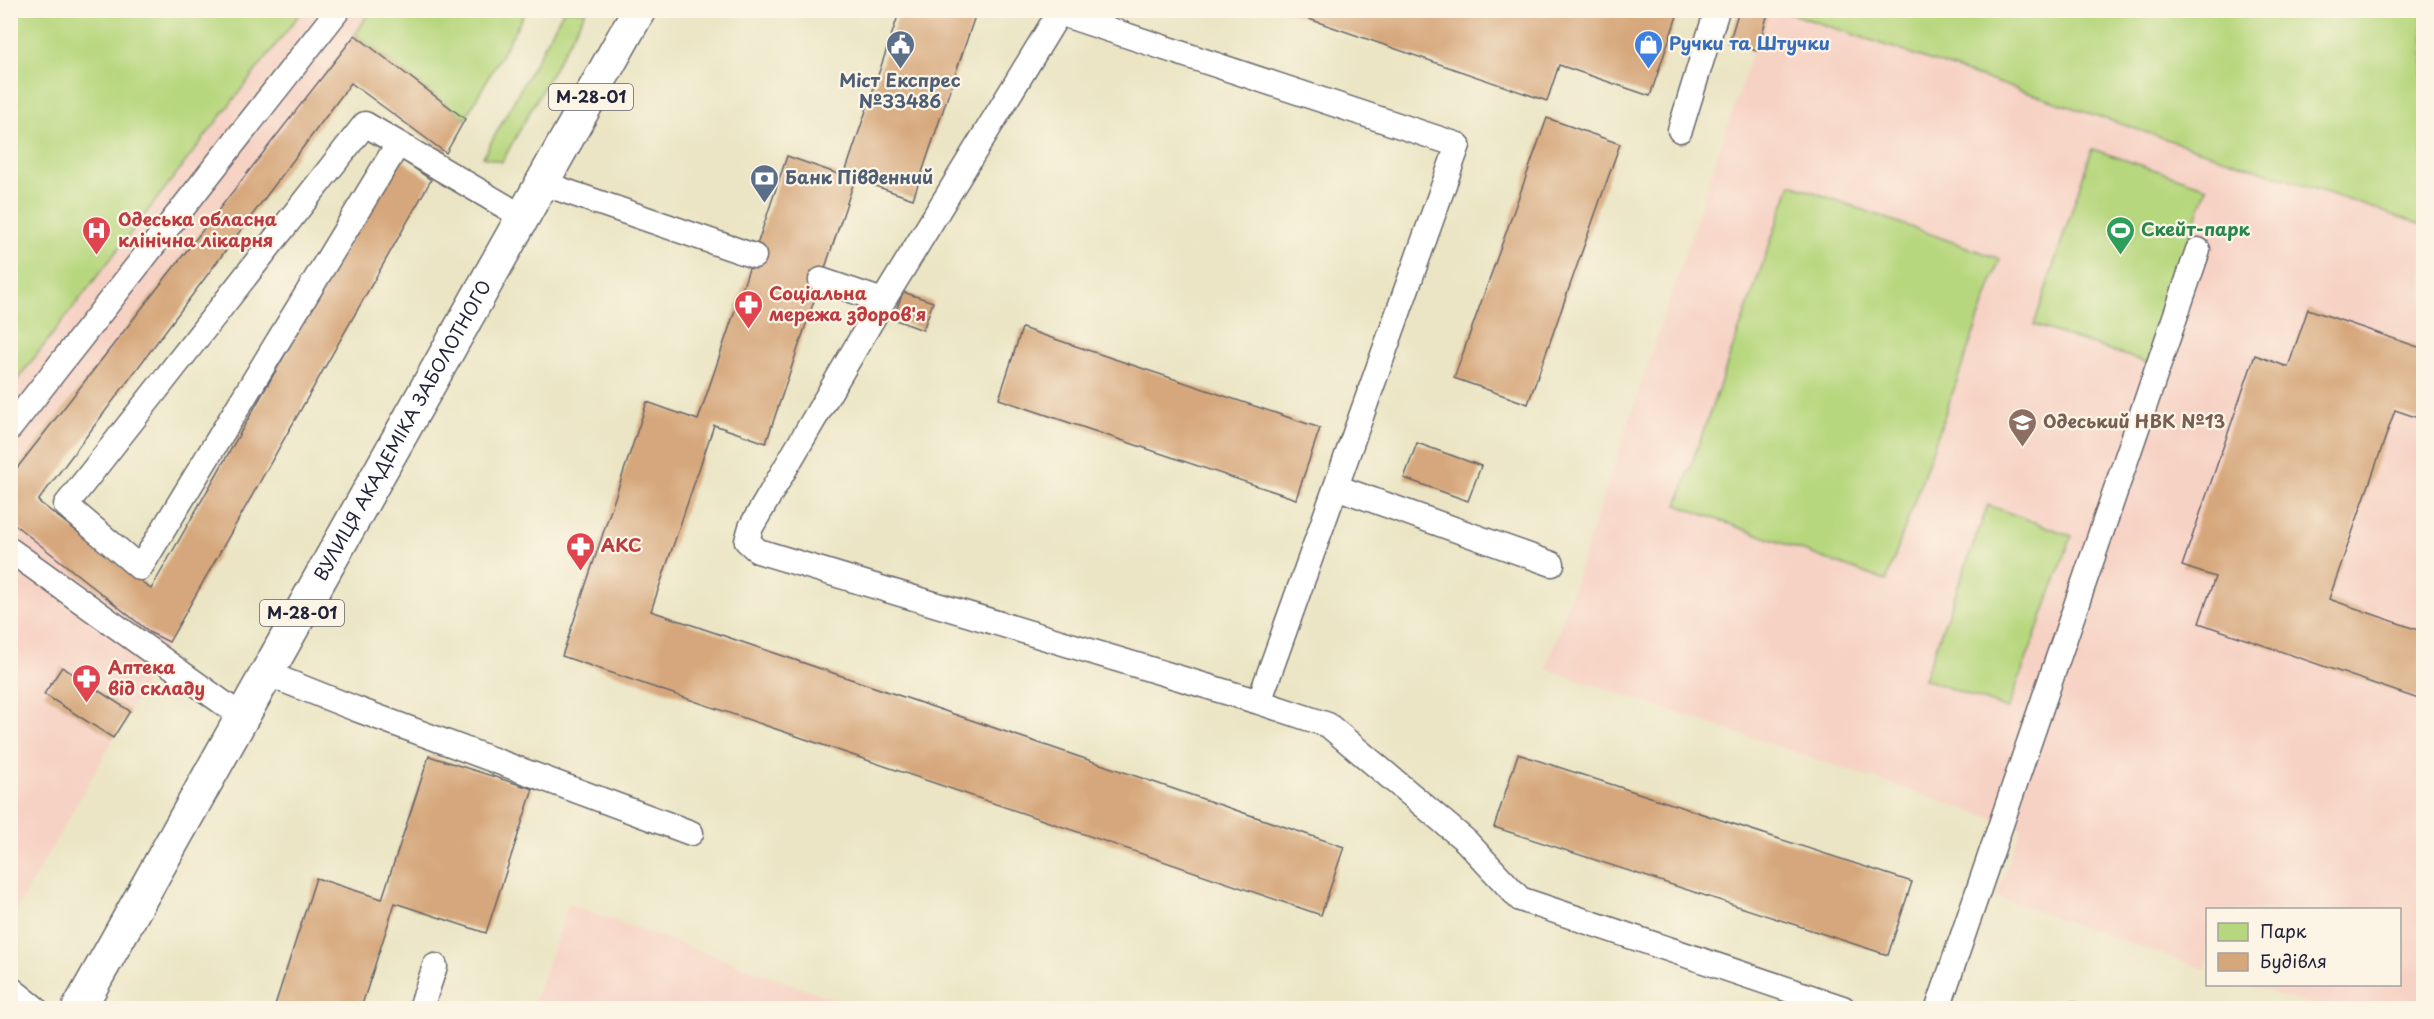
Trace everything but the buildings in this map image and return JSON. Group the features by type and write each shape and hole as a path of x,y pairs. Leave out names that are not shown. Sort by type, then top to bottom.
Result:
{"highway":[{"name":"ВУЛИЦЯ АКАДЕМІКА ЗАБОЛОТНОГО","path":"79,1008 639,10"}],"lane":[{"path":"10,429 338,10"},
{"path":"1680,130 1716,10"},
{"path":"1259,702 1458,145 1059,13 883,301 751,527 747,541 758,551 1259,702 1328,725 1466,841 1520,899 1844,1008"},
{"path":"398,144 140,568 66,505 365,124 523,217"},
{"path":"542,183 754,256"},
{"path":"1938,1008 2198,250"},
{"path":"821,280 883,301"},
{"path":"1336,487 1552,564"},
{"path":"10,550 244,717"},
{"path":"268,674 691,833"},
{"path":"421,1008 435,966"},
{"path":"10,988 35,1008"}],"shaded area":[{"name":"Одеська обласна клінічна лікарня","path":"11,11 370,11 355,35 11,477"},
{"name":"Одеський НВК №13","path":"1766,11 1783,11 2423,225 2423,1008 2318,1008 2252,986 2401,986 2401,908 2206,908 2206,970 1996,897 2021,828 1546,669"},
{"path":"11,521 151,633 169,642 11,919"},
{"path":"569,904 859,1008 532,1008"}],"green space":[{"path":"564,10 586,11 502,162 483,157"},
{"name":"Одеська обласна клінічна лікарня","path":"10,11 302,11 11,388"},
{"path":"370,11 526,11 465,119 355,35"},
{"path":"1783,11 2423,11 2423,225"},
{"name":"Скейт-парк","path":"2092,149 2207,187 2148,363 2034,325"},
{"path":"1791,184 2000,259 1886,581 1677,505"},
{"path":"1988,505 2072,536 2008,709 1924,679"}],"place":[{"name":"Міст Експрес №33486","path":"900,70"},
{"name":"Ручки та Штучки","path":"1648,70"},
{"name":"Банк Південний","path":"764,204"},
{"name":"Одеська обласна клінічна лікарня","path":"97,256"},
{"name":"Скейт-парк","path":"2120,256"},
{"name":"Соціальна мережа здоров'я","path":"748,330"},
{"name":"Одеський НВК №13","path":"2022,448"},
{"name":"АКС","path":"580,572"},
{"name":"Аптека від складу","path":"87,704"}]}
